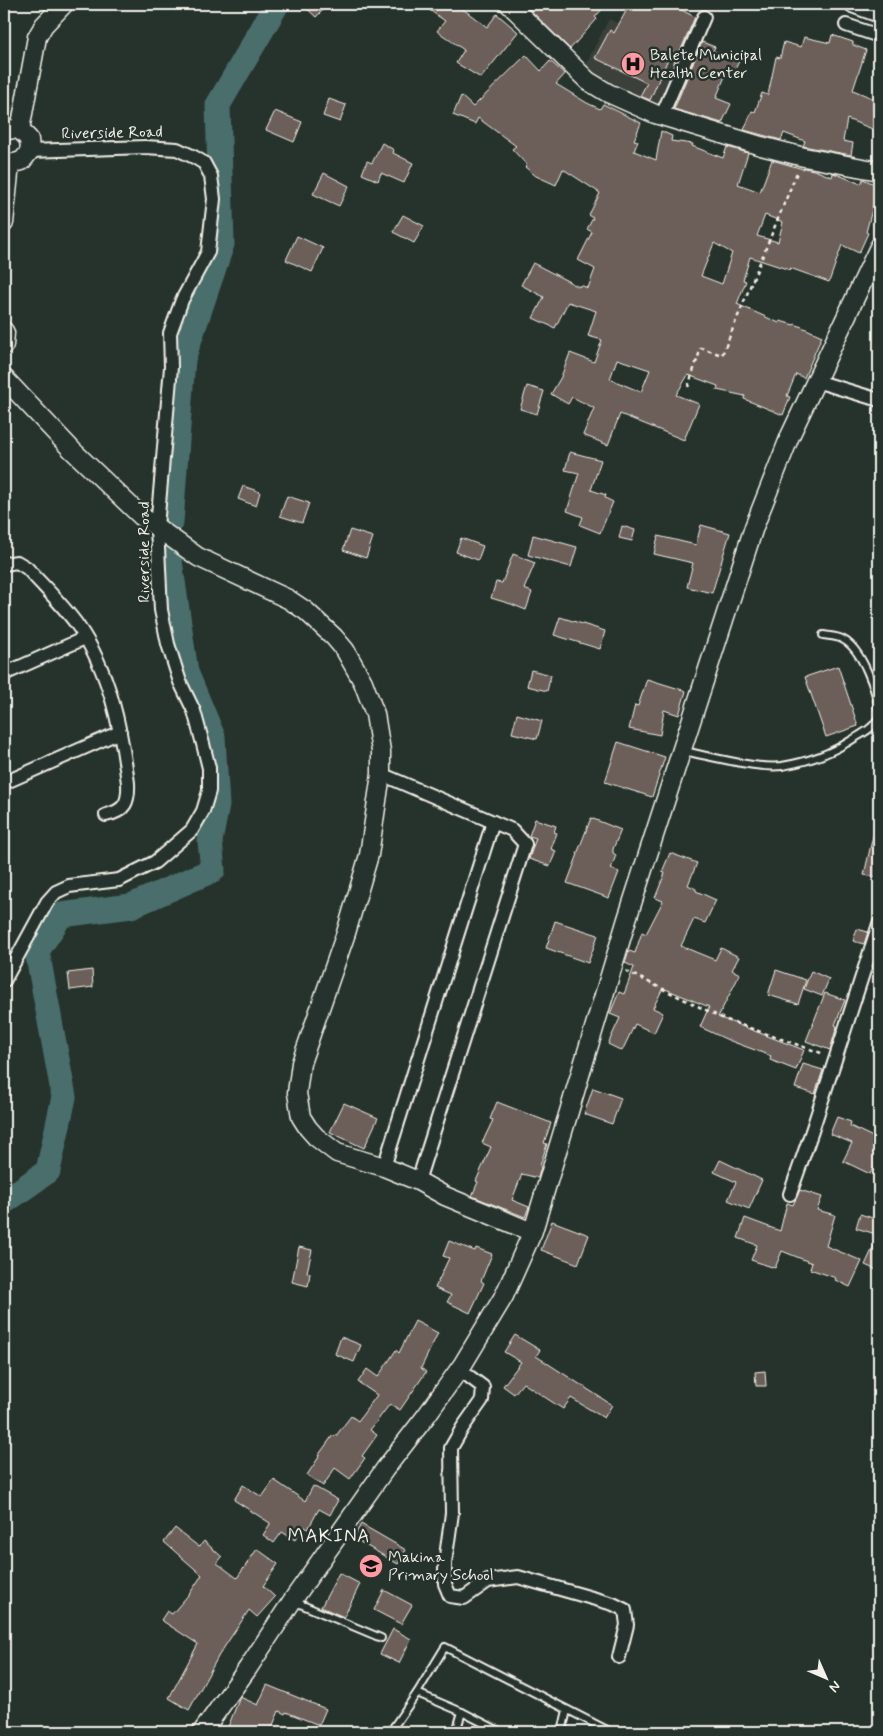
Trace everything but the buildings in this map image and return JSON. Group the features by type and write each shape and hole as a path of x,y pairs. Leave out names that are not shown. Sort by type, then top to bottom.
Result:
{"main road":[{"path":"4,223 7,162 22,161 30,151 29,138 12,131 37,37 44,25 64,4"},
{"path":"510,4 588,81 608,93 662,116 804,157 879,171"},
{"path":"202,1732 385,1468 426,1416 459,1369 504,1296 532,1232 614,965 754,526 790,436 879,247"},
{"path":"4,331 4,346"},
{"path":"4,378 72,450 142,516 198,557 288,599 306,611 334,637 356,669 375,714 381,751 381,774 369,855 346,933 301,1063 297,1093 301,1117 308,1128 326,1146 337,1153 384,1167 418,1181 445,1196 532,1232"}],"street":[{"path":"852,6 879,16"},
{"path":"662,116 704,17"},
{"path":"846,25 879,36"},
{"name":"Riverside Road","path":"4,981 47,902 56,892 78,884 120,880 155,862 192,830 203,811 209,790 209,768 194,711 180,682 168,644 161,610 157,527 171,367 170,334 182,300 208,252 214,199 211,176 204,164 177,149 145,147 30,151"},
{"path":"816,381 879,400"},
{"path":"4,564 17,562 27,568 78,626 98,662 112,697 126,764 129,794 119,811 106,816"},
{"path":"4,674 85,638"},
{"path":"4,783 120,732"},
{"path":"381,774 512,830 525,844 418,1181"},
{"path":"384,1167 493,822"},
{"path":"790,1194 879,924"},
{"path":"459,1369 482,1388 482,1400 451,1448 452,1514 445,1563 445,1584 450,1596 464,1598 488,1581 518,1577 613,1604 625,1610 627,1624 620,1657"}],"lane":[{"path":"823,635 842,639 859,655 868,675 879,712"},
{"path":"682,751 751,764 781,766 818,757 836,750 870,728 876,723 879,716"},
{"path":"292,1601 381,1638"},
{"path":"390,1732 445,1647 611,1732"},
{"path":"417,1693 462,1712 501,1732"},
{"path":"562,1732 567,1710"},
{"path":"456,1732 462,1712"}],"path":[{"path":"688,387 701,348 722,355 804,157"},
{"path":"614,965 724,1019 835,1058"}],"shaded area":[{"name":"Balete Municipal Health Center","path":"609,19 683,56 658,110 582,72"}],"waterway":[{"path":"171,522 183,359 222,244 218,105 277,4"},
{"path":"4,1202 48,1171 64,1097 37,951 61,915 131,906 213,870 210,841 217,805 213,737 186,672 169,554"}],"place":[{"name":"Balete Municipal Health Center","path":"633,64"},
{"name":"Makina Primary School","path":"371,1566"}],"district":[{"name":"MAKINA","path":"329,1536"}]}
